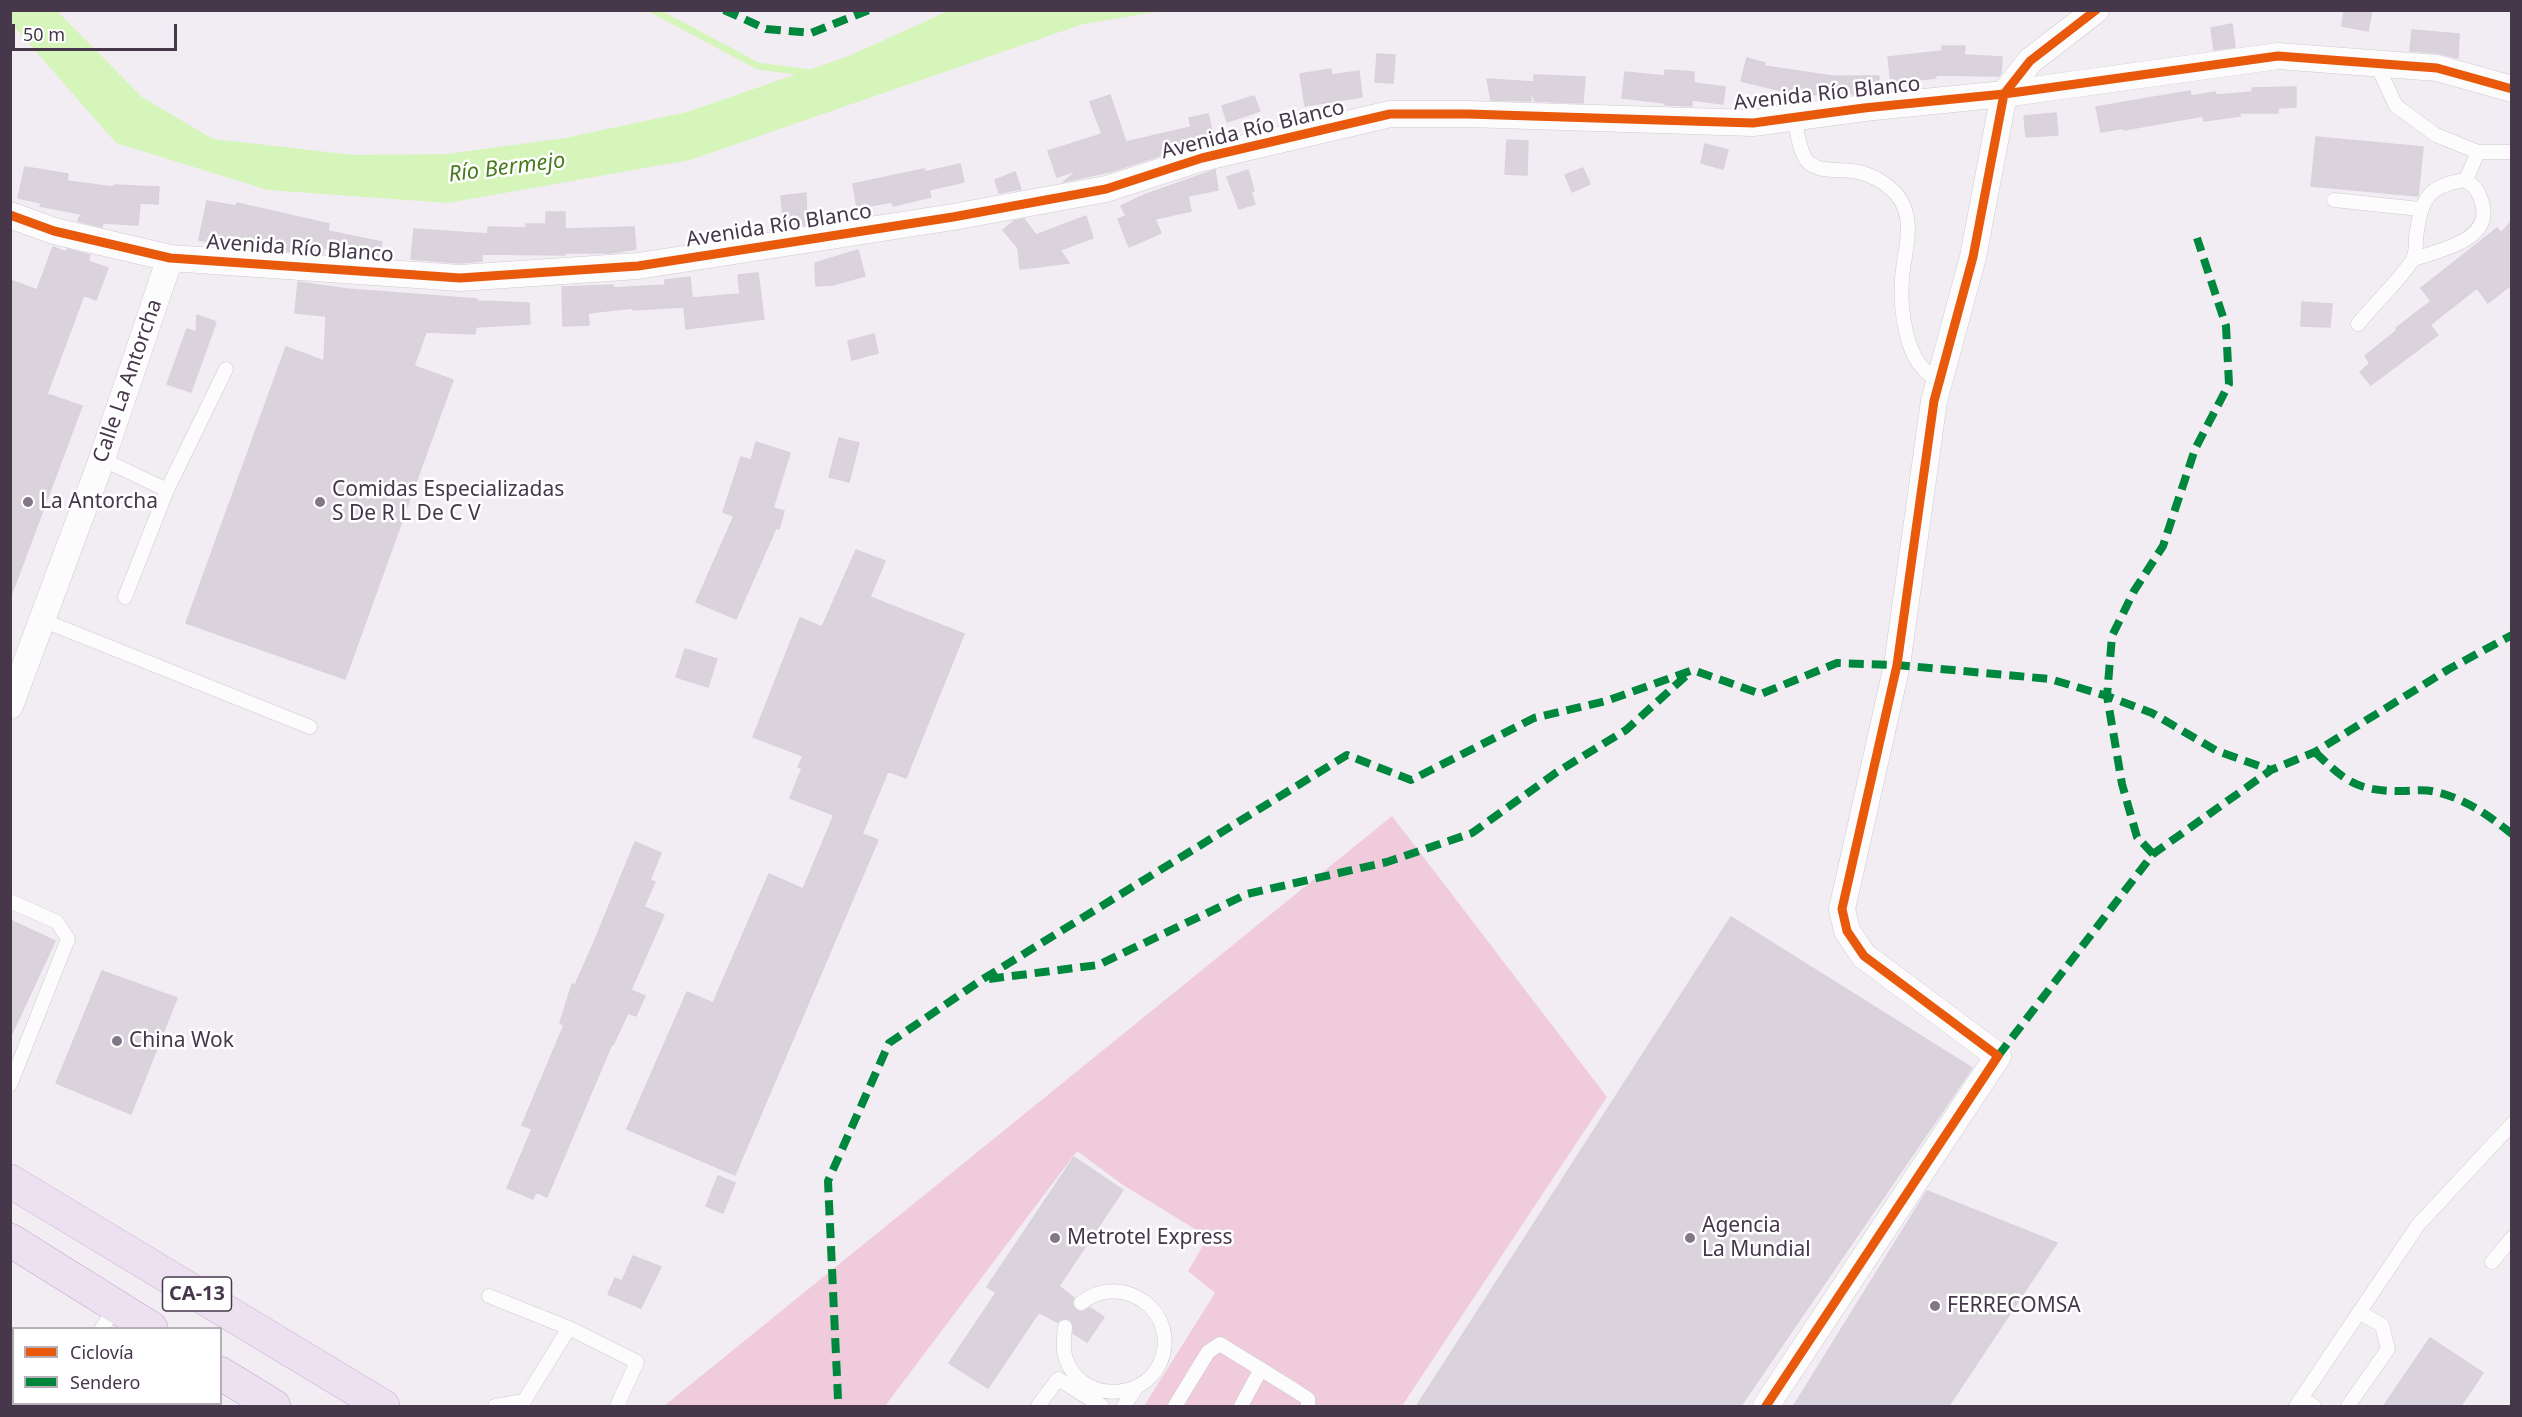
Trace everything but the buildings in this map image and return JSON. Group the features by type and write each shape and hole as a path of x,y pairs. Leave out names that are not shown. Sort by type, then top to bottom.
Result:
{"highway":[{"name":"CA-13","path":"10,1181 382,1407"},
{"name":"CA-13","path":"10,1240 109,1318 143,1327"},
{"path":"222,1373 274,1407"}],"street":[{"path":"1766,1407 1998,1056 1864,956 1847,931 1842,909 1897,665 1938,383 1973,257 2004,94 2030,61 2096,10"},
{"name":"Avenida Río Blanco","path":"10,215 54,231 170,258 460,278 638,266 954,217 1106,189 1202,158 1390,114 1468,114 1753,123 1794,116 2004,94 2278,56 2437,68 2511,89"},
{"name":"Calle La Antorcha","path":"10,706 102,459 170,258"}],"lane":[{"path":"2376,63 2396,106 2436,135 2478,152 2511,152"},
{"path":"1794,116 1804,158 1815,168 1859,172 1876,179 1896,194 1908,212 1908,240 1902,280 1902,300 1909,343 1917,361 1938,383"},
{"path":"2466,180 2478,152"},
{"path":"2358,324 2414,259 2456,244 2474,234 2482,224 2484,215 2477,187 2466,180 2448,182 2435,188 2420,209 2414,259"},
{"path":"2334,200 2420,209"},
{"path":"125,597 167,490 226,369"},
{"path":"102,459 167,490"},
{"path":"42,620 310,727"},
{"path":"10,901 57,922 68,939 14,1070 10,1085"},
{"path":"2314,1407 2298,1403 2418,1225 2511,1124"},
{"path":"2492,1262 2511,1238"},
{"path":"1065,1327 1063,1343 1066,1360 1075,1375 1088,1385 1103,1392 1120,1392 1136,1388 1150,1378 1160,1364 1165,1348 1164,1331 1159,1316 1148,1302 1133,1294 1117,1290 1100,1292 1082,1303"},
{"path":"489,1296 569,1328 637,1362 616,1407"},
{"path":"2348,1407 2388,1349 2382,1325 2360,1313"},
{"path":"495,1407 526,1405 569,1328"},
{"path":"1175,1407 1208,1352 1220,1344 1308,1400 1308,1407"},
{"path":"1241,1407 1261,1369"},
{"path":"1038,1407 1058,1379 1102,1407"},
{"path":"1124,1407 1136,1388"}],"shaded area":[{"path":"1392,816 1607,1097 1402,1406 1144,1406 1215,1293 1188,1271 1208,1237 1123,1185 1077,1151 885,1406 664,1406"}],"water":[{"name":"Río Bermejo","path":"10,11 57,11 142,97 213,139 354,155 446,154 565,138 687,112 849,56 948,11 1161,11 1083,24 690,160 448,203 268,190 116,143 11,23"}],"waterway":[{"path":"653,10 758,66 811,73"}],"marked path":[{"path":"724,10 766,29 811,33 869,10"},
{"path":"2153,854 2137,837 2122,784 2107,696 2112,636 2134,591 2163,546 2195,449 2229,384 2226,326 2197,238"},
{"path":"1998,1056 2153,854 2271,770 2315,752 2449,669 2512,635"},
{"path":"838,1399 828,1181 889,1043 983,979 1347,755 1411,780 1534,718 1606,701 1693,670 1761,694 1837,663 1897,665 2050,679 2107,696 2152,713 2217,751 2271,770"},
{"path":"989,979 1098,965 1247,894 1387,862 1472,833 1557,772 1626,730 1688,674"},
{"path":"2315,752 2343,777 2361,786 2384,790 2427,791 2447,795 2476,808 2512,834"}],"cycle path":[{"path":"1766,1406 1998,1056 1864,956 1847,931 1842,909 1897,665 1934,401 1973,257 2004,94 2030,61 2096,10"},
{"path":"10,215 54,231 170,258 460,278 638,266 953,217 1106,189 1202,158 1390,114 1468,114 1753,123 1864,108 2004,94 2278,56 2437,68 2512,89"}],"place":[{"name":"La Antorcha","path":"28,502"},
{"name":"Comidas Especializadas S De R L De C V","path":"320,502"},
{"name":"China Wok","path":"117,1041"},
{"name":"Metrotel Express","path":"1055,1238"},
{"name":"Agencia La Mundial","path":"1690,1238"},
{"name":"FERRECOMSA","path":"1935,1306"}]}
